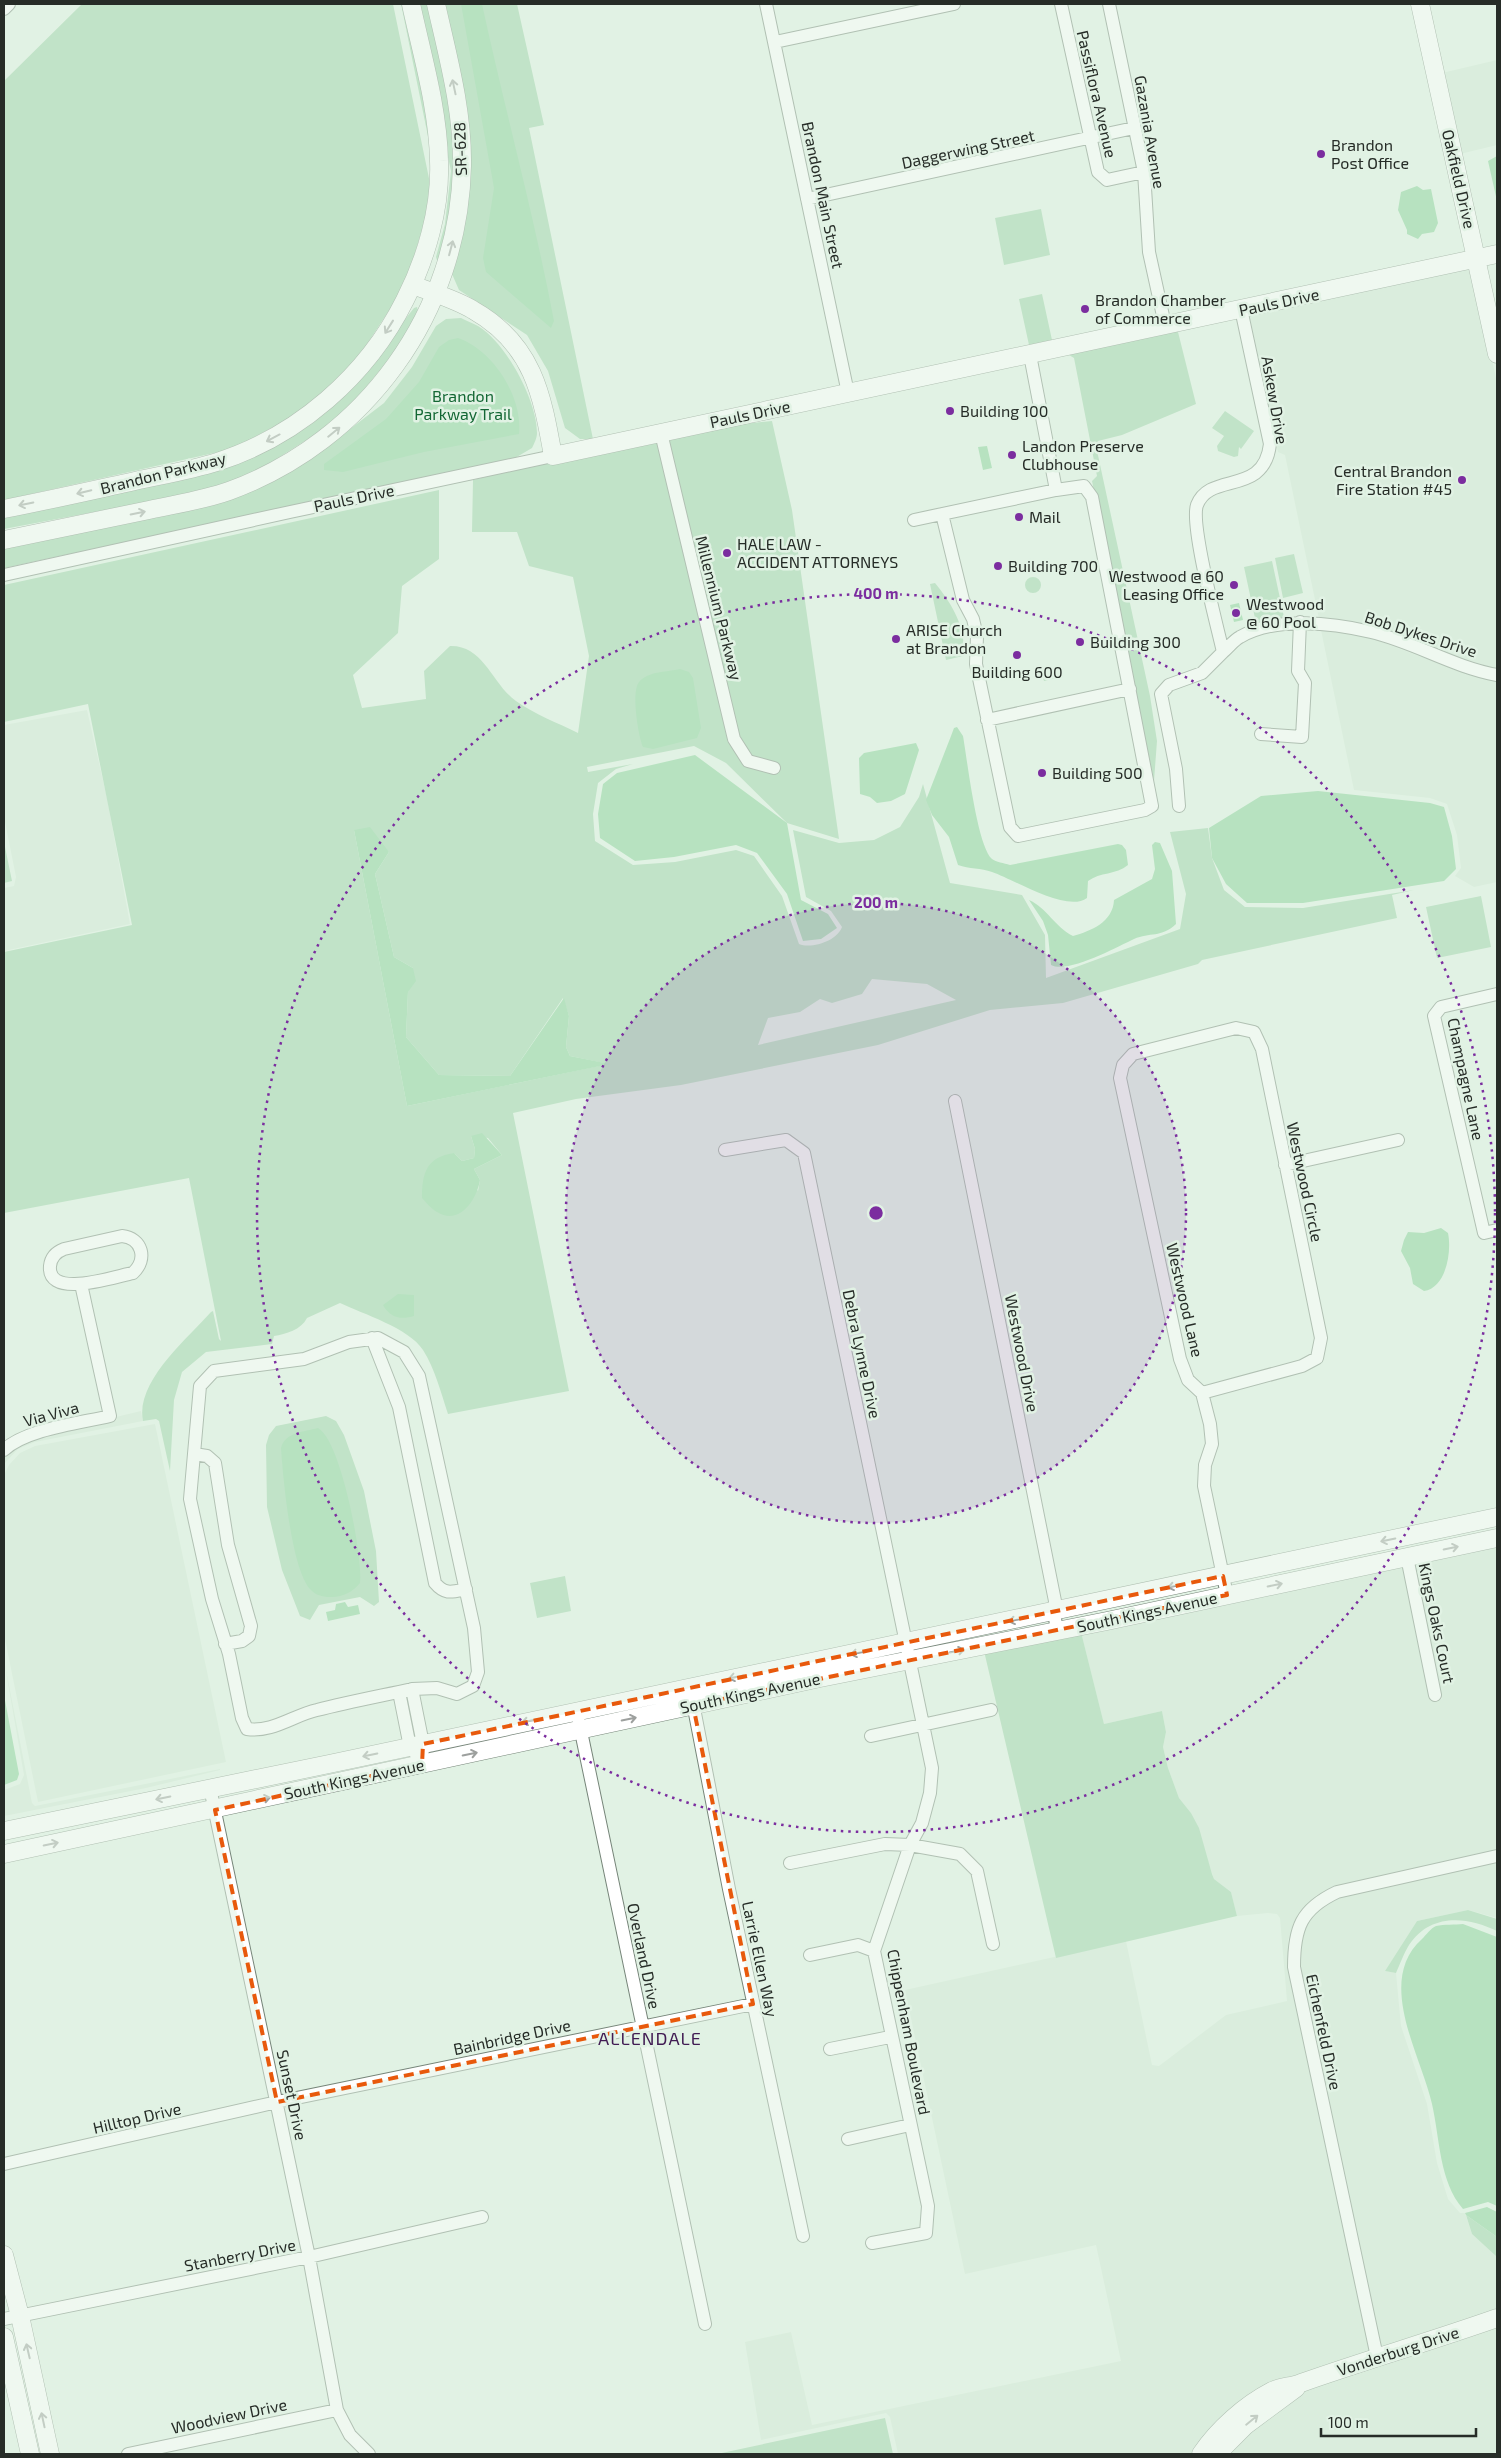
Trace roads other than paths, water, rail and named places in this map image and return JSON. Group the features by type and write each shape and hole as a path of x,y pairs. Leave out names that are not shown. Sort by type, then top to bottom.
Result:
{"main road":[{"name":"Brandon Parkway","path":"4,509 218,462 283,432 327,401 350,378 387,331 413,285 430,232 440,164 438,133 411,4"},
{"name":"SR-628","path":"436,4 457,98 462,165 454,239 436,294"},
{"name":"Oakfield Drive","path":"1420,4 1497,354"},
{"name":"Pauls Drive","path":"553,456 1497,254"},
{"path":"413,285 473,310 496,326 521,352 538,383 553,456"},
{"name":"Brandon Parkway","path":"4,540 205,498 251,482 292,462 332,433 367,401 408,349 436,294"},
{"name":"South Kings Avenue","path":"4,1830 1054,1612 1497,1517"},
{"name":"South Kings Avenue","path":"4,1854 215,1810 693,1705 1057,1631 1497,1538"},
{"path":"4,1821 32,1816 49,1821"},
{"path":"4,2255 12,2318 50,2454"},
{"name":"Vonderburg Drive","path":"1201,2454 1218,2434 1251,2404 1282,2387 1300,2384 1497,2318"},
{"path":"4,2337 30,2454"},
{"name":"Vonderburg Drive","path":"1217,2454 1240,2430 1287,2397 1300,2384"}],"street":[{"path":"4,9 9,4"},
{"name":"Brandon Main Street","path":"766,4 848,393"},
{"path":"775,42 954,4"},
{"name":"Passiflora Avenue","path":"1061,4 1098,172 1107,180 1144,172"},
{"name":"Gazania Avenue","path":"1109,4 1144,172 1149,252 1165,325"},
{"name":"Daggerwing Street","path":"807,199 1134,128"},
{"name":"Askew Drive","path":"1223,652 1197,534 1197,505 1207,492 1216,486 1244,480 1258,471 1268,457 1270,444 1241,309"},
{"path":"1030,355 1056,490"},
{"name":"Millennium Parkway","path":"661,433 734,739 748,761 774,768"},
{"name":"Pauls Drive","path":"4,575 553,456"},
{"path":"914,520 942,514 1056,490 1084,486 1092,497 1151,792 1152,806 1145,810 1018,836 1010,827 976,664 976,636 973,619 963,600 942,514"},
{"path":"1261,734 1302,736 1305,683 1298,671 1300,622"},
{"name":"Bob Dykes Drive","path":"1223,652 1240,637 1265,627 1300,622 1371,632 1426,653 1497,675"},
{"path":"1179,806 1176,769 1161,694 1169,684 1202,673 1223,652"},
{"path":"987,720 1130,689"},
{"name":"Champagne Lane","path":"1497,994 1441,1007 1434,1016 1484,1233 1497,1230"},
{"name":"Westwood Circle","path":"1123,1065 1133,1054 1236,1028 1254,1032 1262,1049 1321,1338 1317,1358 1302,1366 1202,1393"},
{"name":"Westwood Lane","path":"1123,1065 1120,1078 1180,1358 1188,1380 1202,1393 1210,1424 1212,1444 1205,1465 1204,1486 1227,1595"},
{"name":"Westwood Drive","path":"955,1101 1053,1591 1057,1631"},
{"name":"Debra Lynne Drive","path":"726,1150 786,1140 804,1154 906,1643"},
{"path":"1285,1165 1398,1140"},
{"path":"122,1236 131,1237 138,1243 142,1252 142,1260 133,1273 81,1284 57,1282 52,1276 50,1268 52,1259 57,1252 64,1248 122,1236"},
{"name":"Via Viva","path":"4,1450 10,1444 33,1434 110,1416 81,1284"},
{"path":"372,1338 399,1407 436,1583 442,1591 448,1593 466,1589"},
{"path":"372,1338 378,1338 404,1352 419,1376 474,1628 478,1672 473,1686 457,1694 438,1688 405,1691 314,1710 287,1722 256,1730 247,1729 242,1718 226,1644 212,1599 190,1499 200,1386 214,1371 304,1359 349,1342 372,1338"},
{"path":"194,1454 207,1456 215,1463 228,1544 251,1626 249,1636 242,1641 226,1644"},
{"name":"Kings Oaks Court","path":"1407,1557 1436,1695"},
{"name":"Chippenham Boulevard","path":"872,2243 926,2233 928,2206 890,2037 874,1951 910,1845 922,1823 930,1793 932,1768 906,1643"},
{"name":"Larrie Ellen Way","path":"689,1687 753,2004 803,2236"},
{"path":"405,1691 416,1745 422,1764"},
{"path":"871,1736 991,1710"},
{"name":"Overland Drive","path":"576,1711 705,2324"},
{"name":"Sunset Drive","path":"210,1788 309,2258 337,2410 350,2435 369,2454"},
{"path":"790,1863 885,1844 910,1845 960,1854 977,1871 993,1944"},
{"name":"Eichenfeld Drive","path":"1377,2357 1294,1967 1294,1941 1302,1918 1318,1901 1337,1892 1497,1856"},
{"path":"810,1955 858,1945 874,1951"},
{"name":"Bainbridge Drive","path":"277,2102 753,2004"},
{"path":"830,2049 890,2037"},
{"name":"Hilltop Drive","path":"4,2164 277,2102"},
{"path":"848,2139 910,2125"},
{"name":"Stanberry Drive","path":"12,2318 309,2258 482,2217"},
{"name":"Woodview Drive","path":"128,2454 337,2410"}],"place":[{"name":"Brandon Post Office","path":"1321,154"},
{"name":"Brandon Chamber of Commerce","path":"1085,309"},
{"name":"Building 100","path":"950,411"},
{"name":"Landon Preserve Clubhouse","path":"1012,455"},
{"name":"Central Brandon Fire Station #45","path":"1462,480"},
{"name":"Mail","path":"1019,517"},
{"name":"HALE LAW - ACCIDENT ATTORNEYS","path":"727,553"},
{"name":"Building 700","path":"998,566"},
{"name":"Westwood @ 60 Leasing Office","path":"1234,585"},
{"name":"Westwood @ 60 Pool","path":"1236,613"},
{"name":"ARISE Church at Brandon","path":"896,639"},
{"name":"Building 300","path":"1080,642"},
{"name":"Building 600","path":"1017,655"},
{"name":"Building 500","path":"1042,773"}],"district":[{"name":"ALLENDALE","path":"650,2039"}],"park label":[{"name":"Brandon Parkway Trail","path":"463,405"}]}
